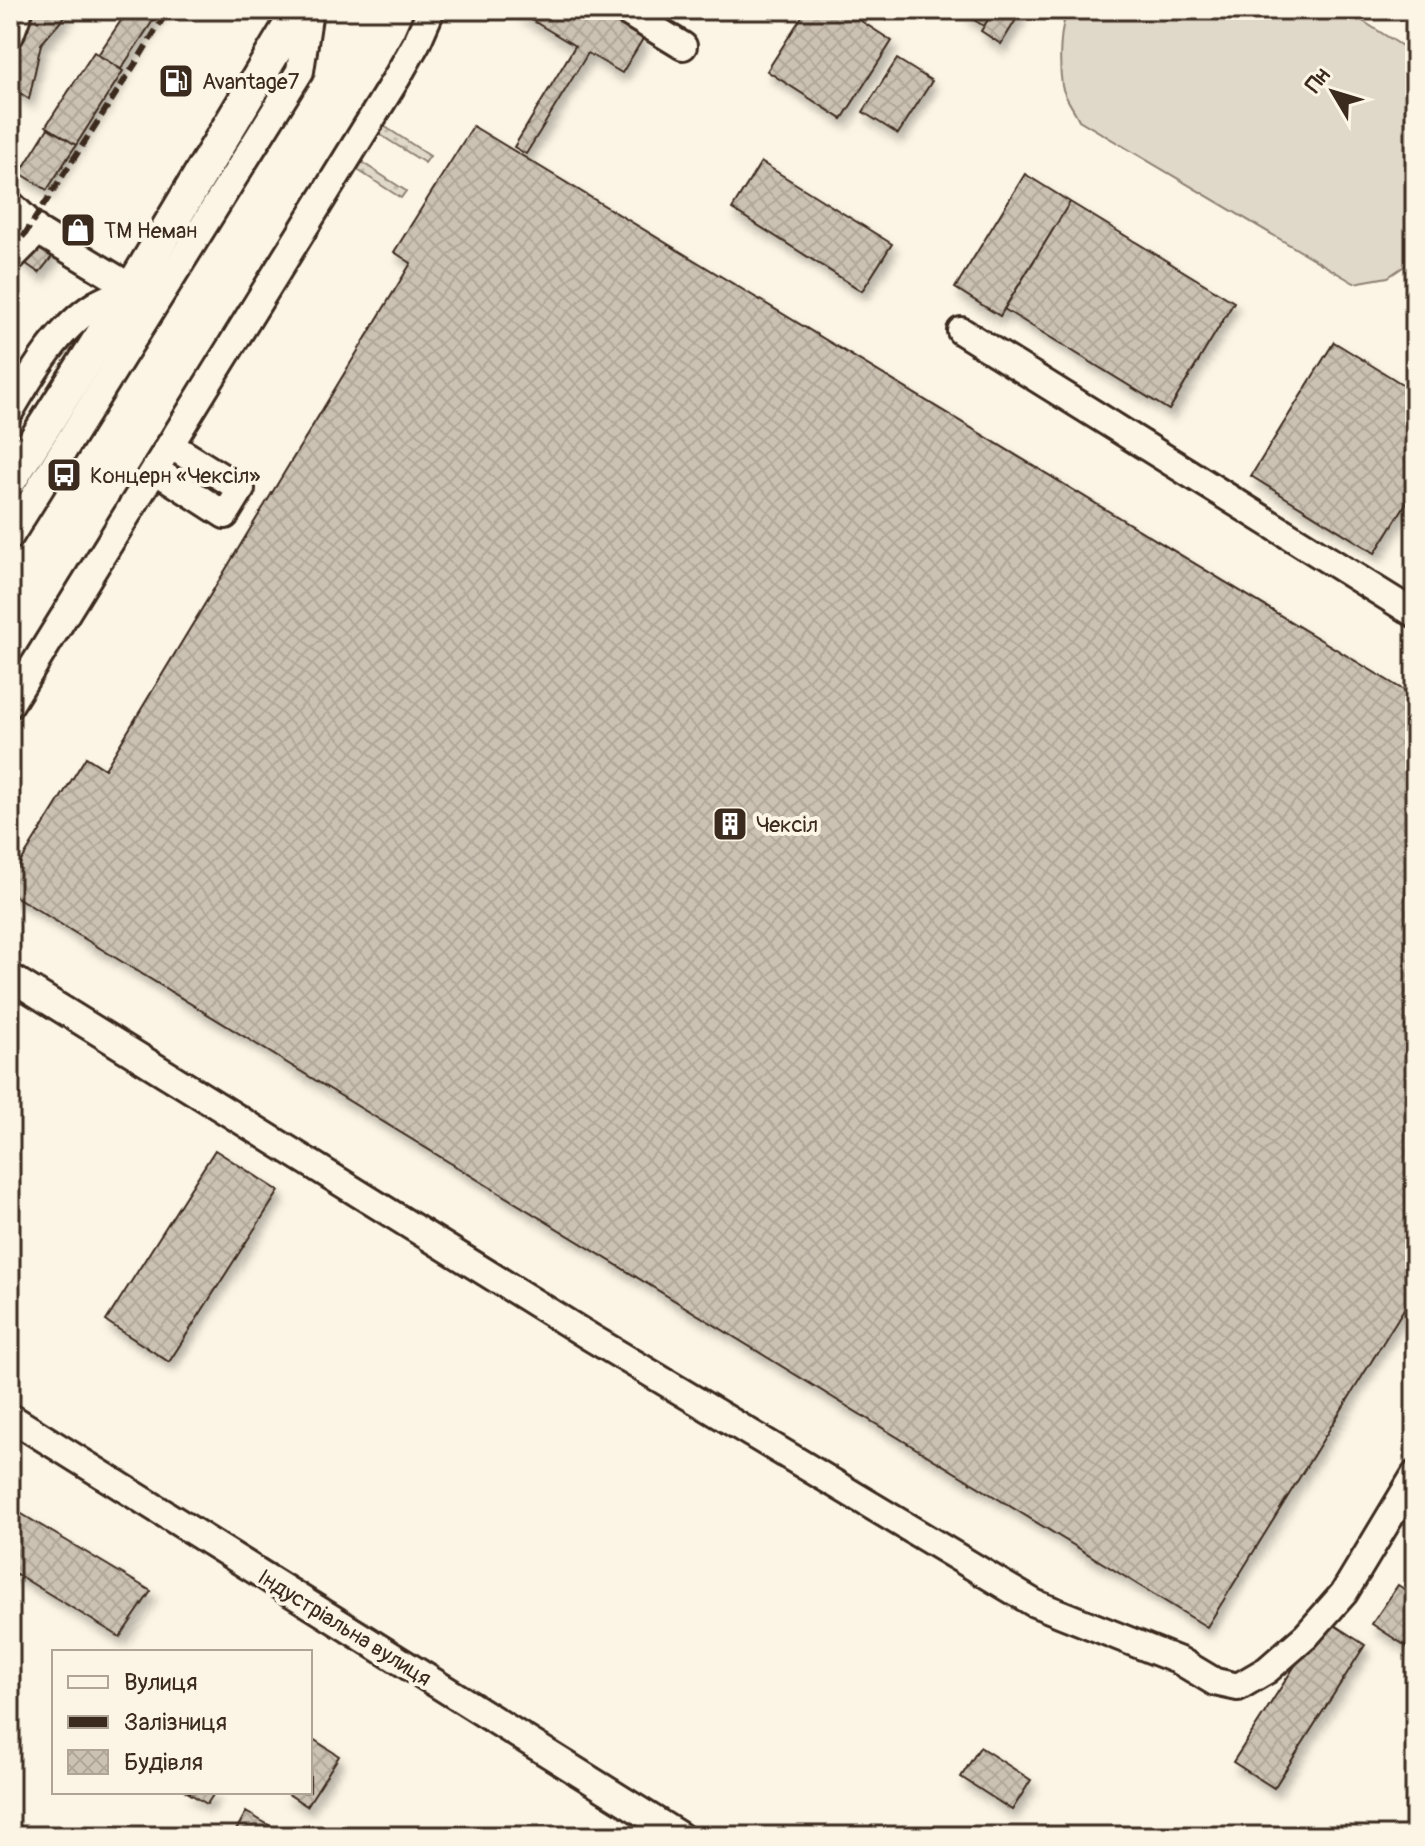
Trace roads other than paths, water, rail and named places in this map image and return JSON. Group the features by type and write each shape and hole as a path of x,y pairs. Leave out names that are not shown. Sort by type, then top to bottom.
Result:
{"main road":[{"path":"10,480 132,288 299,10"}],"street":[{"path":"10,35 19,10"},
{"path":"10,536 300,71 309,10"},
{"path":"10,704 396,79 431,10"},
{"path":"624,10 683,46"},
{"path":"10,204 38,231 132,288"},
{"path":"10,259 38,231"},
{"path":"10,411 69,326 99,303 132,288"},
{"path":"961,331 1415,614"},
{"path":"155,470 225,515 241,489 170,445"},
{"path":"10,977 603,1345 1034,1603 1180,1661 1215,1682 1238,1687 1267,1670 1306,1636 1344,1593 1415,1475"},
{"name":"Індустріальна вулиця","path":"10,1417 680,1836"}],"railway":[{"path":"10,250 25,234 168,10"}],"place":[{"name":"Avantage7","path":"176,81"},
{"name":"ТМ Неман","path":"78,230"},
{"name":"Концерн «Чексіл»","path":"64,475"},
{"name":"Чексіл","path":"730,824"}]}
